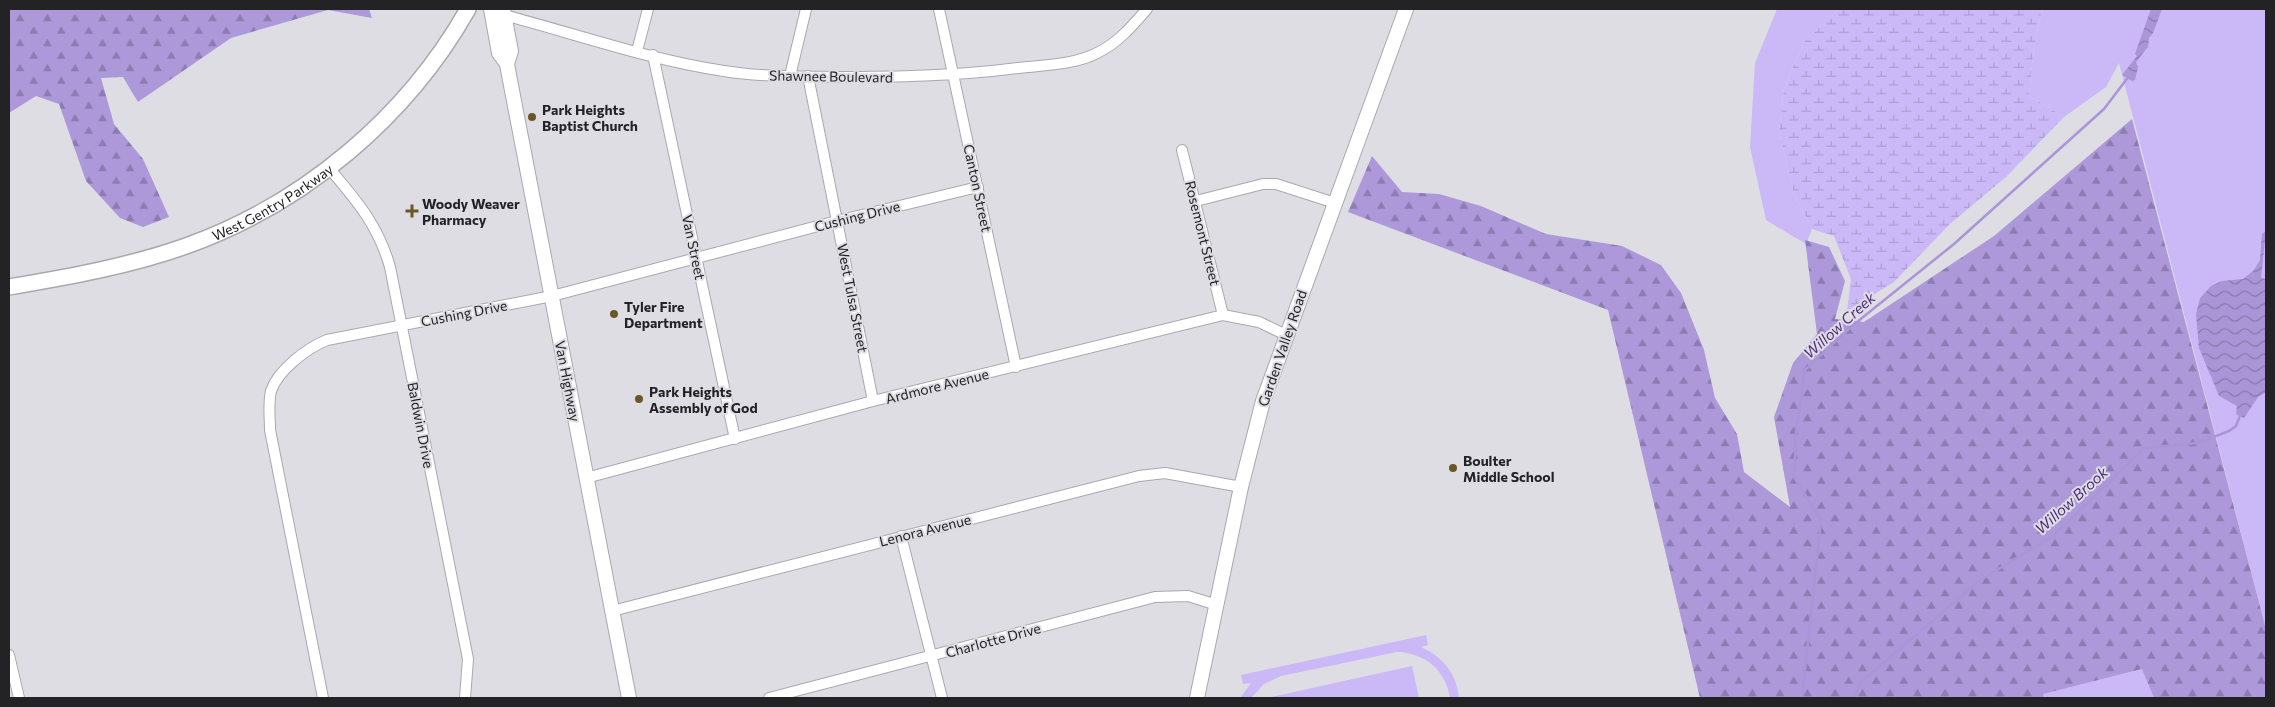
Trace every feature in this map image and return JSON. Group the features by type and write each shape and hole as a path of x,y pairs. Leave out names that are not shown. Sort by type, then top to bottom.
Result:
{"main road":[{"name":"West Gentry Parkway","path":"9,286 116,265 187,245 261,211 329,168 385,119 434,62 468,9"},
{"name":"Van Highway","path":"490,9 499,52 507,64 629,698"},
{"name":"Garden Valley Road","path":"1197,698 1241,487 1263,401 1406,9"},
{"name":"Van Highway","path":"503,12 511,51 507,64"}],"street":[{"path":"637,51 648,9"},
{"path":"790,76 806,9"},
{"name":"Canton Street","path":"939,9 955,76 1016,367"},
{"name":"Shawnee Boulevard","path":"503,12 637,51 726,72 790,76 955,76 1078,60 1099,52 1114,42 1130,28 1146,9"},
{"name":"Van Street","path":"653,55 735,439"},
{"name":"West Tulsa Street","path":"808,76 874,402"},
{"name":"Rosemont Street","path":"1182,150 1223,315"},
{"name":"Baldwin Drive","path":"329,168 368,214 384,247 403,325 468,659 464,698"},
{"path":"1196,201 1262,184 1276,184 1335,203"},
{"name":"Cushing Drive","path":"323,698 270,430 269,406 272,390 296,358 312,346 327,340 552,296 837,221 978,187"},
{"name":"Ardmore Avenue","path":"586,478 874,402 1223,315 1259,322 1286,335"},
{"name":"Lenora Avenue","path":"612,611 1139,476 1164,473 1241,487"},
{"path":"901,536 933,656 942,698"},
{"name":"Charlotte Drive","path":"768,698 1155,597 1188,596 1217,605"},
{"path":"9,655 19,698"}],"green space":[{"path":"9,9 369,9 372,18 328,10 231,38 138,102 123,77 101,78 114,124 143,159 169,217 143,227 120,218 86,181 59,104 36,96 9,113"},
{"path":"1777,9 1839,9 1804,42 1784,88 1779,132 1794,194 1812,229 1806,244 1766,220 1750,147 1755,63"},
{"path":"1839,9 2042,9 2034,47 2029,96 2064,117 2006,177 1951,223 1894,282 1847,311 1851,279 1834,236 1812,229 1794,194 1779,132 1784,88 1804,42"},
{"path":"2042,9 2266,9 2266,629 2119,63 2106,87 2064,117 2029,96 2034,47"},
{"path":"2132,119 2266,629 2266,698 2154,698 2142,669 2043,694 2044,698 1700,698 1608,310 1348,212 1372,156 1402,192 1439,194 1481,206 1546,234 1622,246 1661,265 1681,293 1704,350 1715,398 1737,434 1744,472 1790,507 1774,417 1793,363 1817,334 1805,240 1829,247 1845,281 1835,319 1864,322 1994,236"},
{"path":"1426,635 1428,645 1421,647 1436,656 1448,667 1458,689 1459,698 1450,698 1444,679 1432,665 1417,656 1397,652 1281,676 1264,684 1251,698 1240,698 1251,683 1243,684 1241,675"},
{"path":"1412,666 1419,698 1267,698"},
{"path":"2143,669 2154,698 2044,698 2042,694"}],"water":[{"path":"2151,9 2162,9 2153,33 2149,38 2148,47 2136,62 2138,67 2135,80 2132,81 2122,75 2137,56 2135,54"},
{"path":"2266,231 2261,278 2266,279 2266,392 2258,397 2244,418 2236,414 2237,406 2219,396 2199,348 2196,314 2200,298 2211,286 2222,281 2243,279 2254,270 2260,260 2262,234"}],"waterway":[{"name":"Willow Creek","path":"1802,698 1821,520 1794,477 1796,433 1805,370 1852,326 1954,244 2104,109 2129,76"},
{"name":"Willow Brook","path":"1854,698 1861,682 1979,581 2053,536 2144,448 2198,443 2229,431 2236,426 2241,413"}],"place":[{"name":"Park Heights Baptist Church","path":"532,117"},
{"name":"Woody Weaver Pharmacy","path":"412,211"},
{"name":"Tyler Fire Department","path":"614,314"},
{"name":"Park Heights Assembly of God","path":"639,399"},
{"name":"Boulter Middle School","path":"1453,468"}]}
